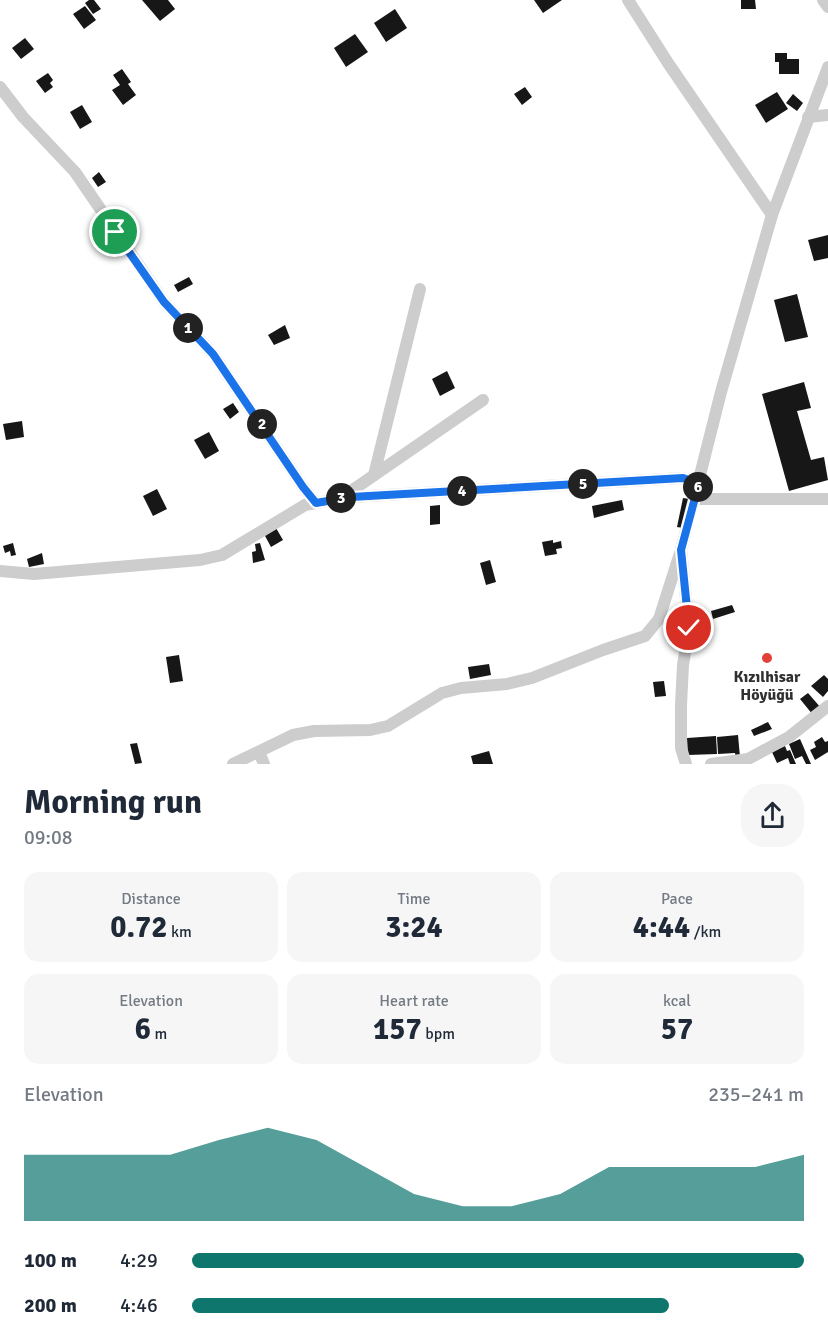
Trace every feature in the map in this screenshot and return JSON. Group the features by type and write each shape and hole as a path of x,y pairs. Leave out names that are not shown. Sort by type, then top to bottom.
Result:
{"street":[{"path":"628,0 668,63 772,215"},
{"path":"823,0 828,8"},
{"path":"233,764 293,735 314,731 370,730 388,726 442,693 461,688 507,684 532,678 645,636 659,619 681,550 721,392 772,215 828,67"},
{"path":"0,87 23,117 75,172 164,302 213,354 316,503"},
{"path":"808,117 828,115"},
{"path":"374,475 420,289"},
{"path":"340,499 483,400"},
{"path":"0,571 34,574 200,560 222,555 305,505 340,499 683,478 699,483"},
{"path":"694,499 828,499"},
{"path":"681,550 689,628 683,665 681,705 681,748 686,764"},
{"path":"711,764 748,759 789,737 828,706"},
{"path":"259,752 264,764"}],"building":[{"path":"94,0 101,9 93,14 85,3"},
{"path":"142,0 168,0 175,9 160,21"},
{"path":"534,0 562,0 543,13"},
{"path":"741,0 755,0 756,9 741,9"},
{"path":"85,6 96,20 84,29 73,14"},
{"path":"395,9 407,28 386,42 374,23"},
{"path":"355,34 368,52 346,67 334,48"},
{"path":"25,38 34,49 21,59 12,48"},
{"path":"775,53 787,53 787,59 799,59 799,74 779,74 779,62 775,62"},
{"path":"122,69 131,82 128,84 136,95 123,105 112,90 120,85 113,75"},
{"path":"48,73 53,80 50,83 53,87 45,93 36,81"},
{"path":"525,87 532,97 522,105 514,94"},
{"path":"777,92 788,109 766,123 755,105"},
{"path":"793,94 803,103 797,111 786,103"},
{"path":"82,105 92,122 80,129 70,112"},
{"path":"99,172 106,182 98,187 92,178"},
{"path":"828,235 828,258 814,261 808,240"},
{"path":"189,277 193,284 178,292 174,285"},
{"path":"797,294 808,337 785,342 774,300"},
{"path":"285,325 290,338 274,345 268,335"},
{"path":"447,371 455,388 440,396 432,379"},
{"path":"804,382 811,408 797,411 811,460 824,457 828,480 789,491 762,394"},
{"path":"233,403 239,412 230,419 223,409"},
{"path":"22,421 24,437 6,440 3,424"},
{"path":"209,432 219,451 205,459 194,440"},
{"path":"157,489 167,509 153,516 143,496"},
{"path":"683,498 689,499 683,528 677,527"},
{"path":"622,500 624,510 594,518 592,506"},
{"path":"440,505 440,524 430,525 430,506"},
{"path":"276,528 283,540 271,547 264,534"},
{"path":"553,540 553,543 561,541 562,548 556,549 557,554 545,556 542,542"},
{"path":"13,543 16,555 11,556 10,551 5,553 3,546"},
{"path":"260,543 265,560 253,563 252,552 256,551 255,544"},
{"path":"42,553 44,564 29,567 27,559"},
{"path":"490,560 496,582 486,585 480,563"},
{"path":"732,605 735,612 713,619 711,611"},
{"path":"179,655 183,681 170,683 166,657"},
{"path":"489,664 491,675 470,679 468,667"},
{"path":"824,675 828,679 828,691 823,697 811,686"},
{"path":"664,681 666,696 655,697 653,682"},
{"path":"808,693 821,708 813,715 800,699"},
{"path":"768,722 772,729 754,736 751,730"},
{"path":"738,735 740,757 736,759 735,753 718,754 717,737"},
{"path":"716,736 717,754 688,755 687,738"},
{"path":"822,737 825,742 828,741 828,752 815,760 810,750 816,747 814,742"},
{"path":"800,739 811,764 806,764 802,756 795,759 789,744"},
{"path":"137,743 142,763 135,764 130,744"},
{"path":"785,746 787,751 790,750 796,764 790,764 788,758 777,763 772,752"},
{"path":"489,751 493,764 473,764 471,756"}],"place":[{"name":"Kızılhisar Höyüğü","path":"767,658"}],"route":[{"path":"115,232 164,302 213,354 316,503 351,497 683,478 699,483 681,550 689,628"}]}
